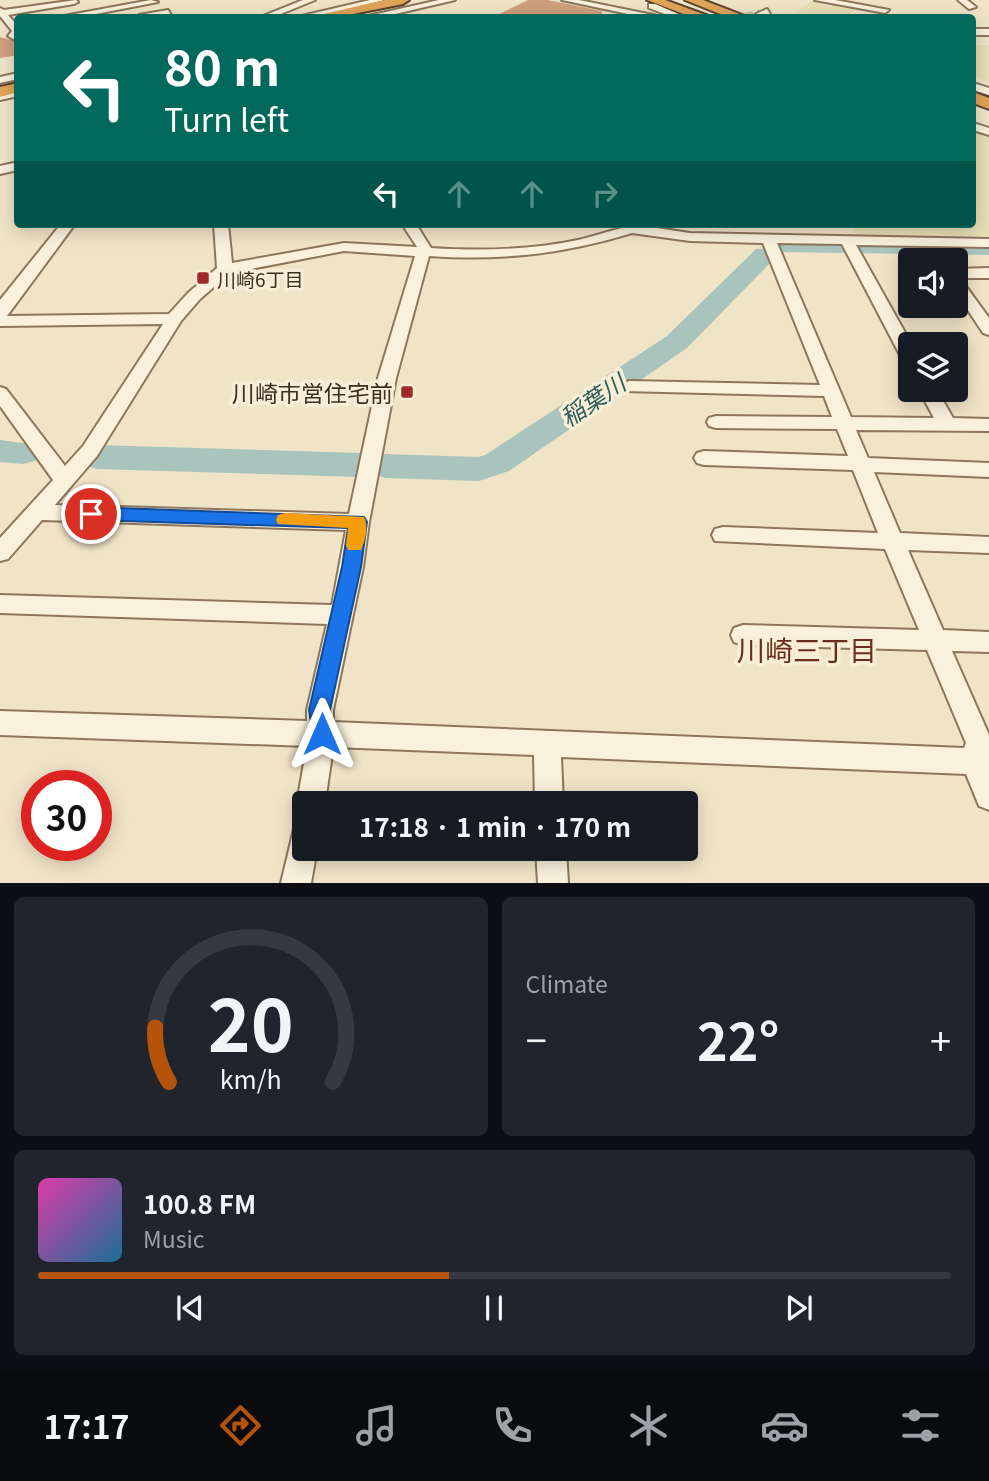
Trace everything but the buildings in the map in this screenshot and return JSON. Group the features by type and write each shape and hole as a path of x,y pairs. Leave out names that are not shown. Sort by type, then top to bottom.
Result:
{"highway":[{"path":"372,14 428,0"},
{"path":"679,0 719,14"},
{"path":"691,0 732,14"},
{"path":"715,0 761,14"},
{"path":"333,14 400,1"},
{"path":"649,2 693,14"}],"street":[{"path":"1,12 88,0"},
{"path":"273,14 312,0"},
{"path":"321,0 339,13 380,0 400,1"},
{"path":"374,14 448,0"},
{"path":"555,0 587,4"},
{"path":"566,0 640,14"},
{"path":"819,0 885,10"},
{"path":"881,14 894,0"},
{"path":"962,0 972,7"},
{"path":"80,14 153,1 170,14"},
{"path":"649,2 675,14"},
{"path":"595,14 604,8"},
{"path":"0,314 1,309 65,228"},
{"path":"221,228 225,269"},
{"path":"313,791 322,734 320,710 352,567 358,522 387,378 424,253 424,246 412,228"},
{"path":"0,554 90,451 174,319 194,296 225,269 344,247 376,247 424,253 549,248 580,244 636,228"},
{"path":"644,228 690,237 989,243"},
{"path":"768,238 979,743 989,796"},
{"path":"845,239 898,335"},
{"path":"927,242 931,248"},
{"path":"968,273 989,273"},
{"path":"968,299 989,330"},
{"path":"0,321 174,319"},
{"path":"629,387 832,391"},
{"path":"0,393 65,481"},
{"path":"935,402 947,424"},
{"path":"716,422 989,425"},
{"path":"704,458 989,470"},
{"path":"37,512 358,522"},
{"path":"723,535 989,545"},
{"path":"0,604 341,615"},
{"path":"743,635 989,642"},
{"path":"0,723 982,762"},
{"path":"547,743 549,791"},
{"path":"296,883 300,861"},
{"path":"552,861 553,883"}],"shaded area":[{"path":"813,0 857,7 850,14 795,14"},
{"path":"976,45 989,45 989,82 976,78"},
{"path":"976,130 989,136 989,237 857,235 853,228 976,228"}],"waterway":[{"name":"稲葉川","path":"783,246 989,248"},
{"name":"稲葉川","path":"385,466 479,469 497,463 677,342 765,254"},
{"name":"稲葉川","path":"0,451 23,453"},
{"name":"稲葉川","path":"97,457 360,465"}],"slow traffic":[{"path":"285,520 358,522 355,545"}],"place":[{"name":"川崎6丁目","path":"203,278"},
{"name":"川崎市営住宅前","path":"407,392"}],"district":[{"name":"川崎三丁目","path":"807,649"}],"route":[{"path":"91,514 358,522 352,567 320,710 322,734"}]}
